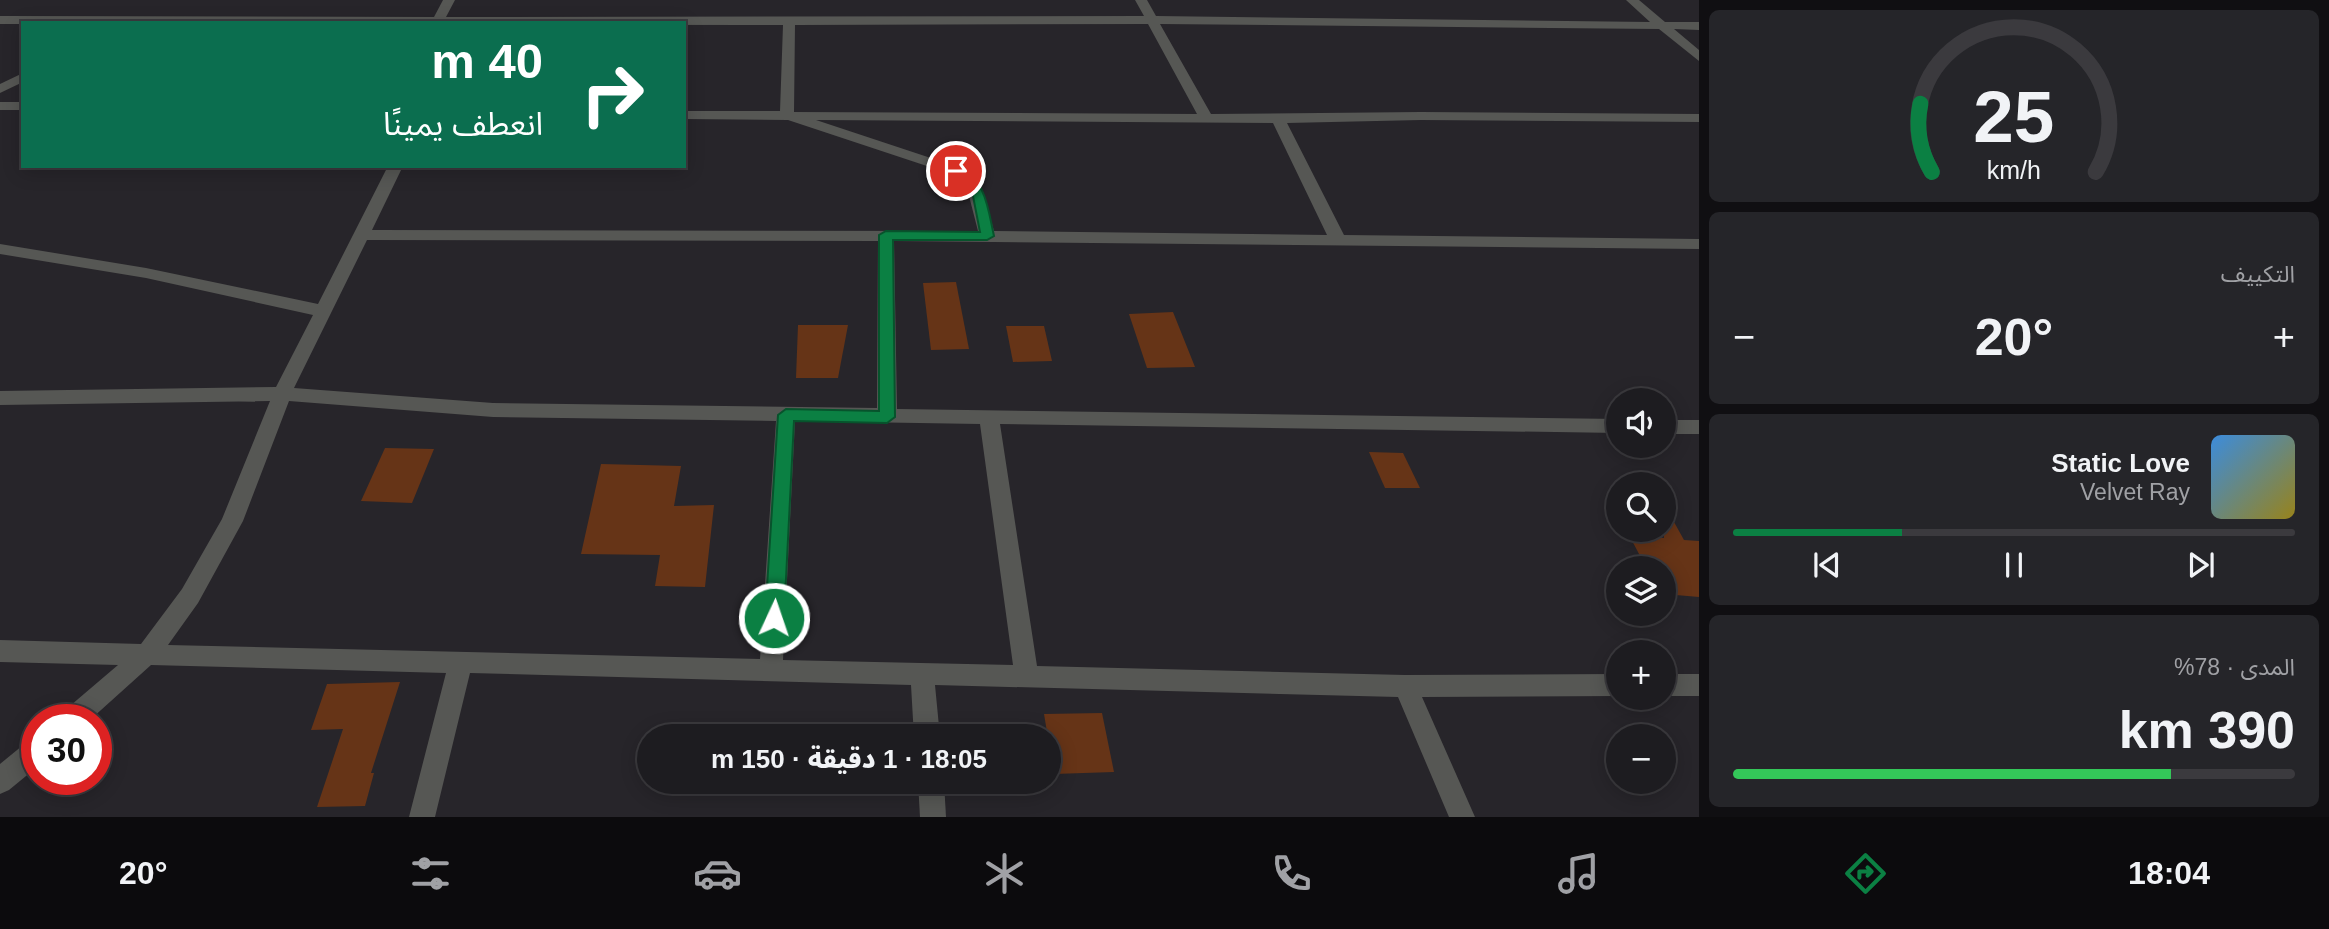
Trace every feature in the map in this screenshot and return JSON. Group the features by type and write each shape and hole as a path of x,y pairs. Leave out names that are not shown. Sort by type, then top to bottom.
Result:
{"street":[{"path":"438,20 449,0"},
{"path":"1141,0 1206,118"},
{"path":"1632,0 1699,57"},
{"path":"0,20 1152,20 1699,26"},
{"path":"787,115 789,21"},
{"path":"0,89 21,78"},
{"path":"0,106 21,106"},
{"path":"686,115 1278,119 1421,116 1699,118"},
{"path":"787,115 956,171 971,182 979,196 987,236"},
{"path":"1278,119 1338,240"},
{"path":"90,704 148,653 190,596 232,521 282,394 395,168"},
{"path":"360,235 886,235 1699,244"},
{"path":"886,235 887,417"},
{"path":"0,249 146,273 323,311"},
{"path":"0,398 282,394 493,410 1606,426"},
{"path":"771,669 786,415"},
{"path":"989,418 1027,677"},
{"path":"1676,429 1696,432"},
{"path":"0,651 1405,686 1606,685"},
{"path":"422,817 461,661"},
{"path":"922,673 926,724"},
{"path":"1676,685 1699,685"},
{"path":"1405,686 1462,817"},
{"path":"0,781 21,763"},
{"path":"932,794 933,817"}],"building":[{"path":"956,282 969,349 931,350 923,283"},
{"path":"1173,312 1195,367 1147,368 1129,314"},
{"path":"798,325 848,325 838,378 796,378"},
{"path":"1006,326 1044,326 1052,361 1013,362"},
{"path":"385,448 434,449 412,503 361,501"},
{"path":"1369,452 1403,453 1420,488 1385,488"},
{"path":"601,464 681,466 674,506 714,505 705,587 655,586 660,555 581,554"},
{"path":"1676,526 1684,540 1699,541 1699,597 1676,595 1676,556 1640,556 1633,542 1676,542"},
{"path":"400,682 371,773 374,773 365,806 317,807 343,729 311,730 327,684"},
{"path":"1102,713 1114,772 1061,774 1061,724 1046,724 1044,714"}],"route":[{"path":"774,618 786,415 887,417 886,235 987,236 979,196 971,182 956,171"}]}
